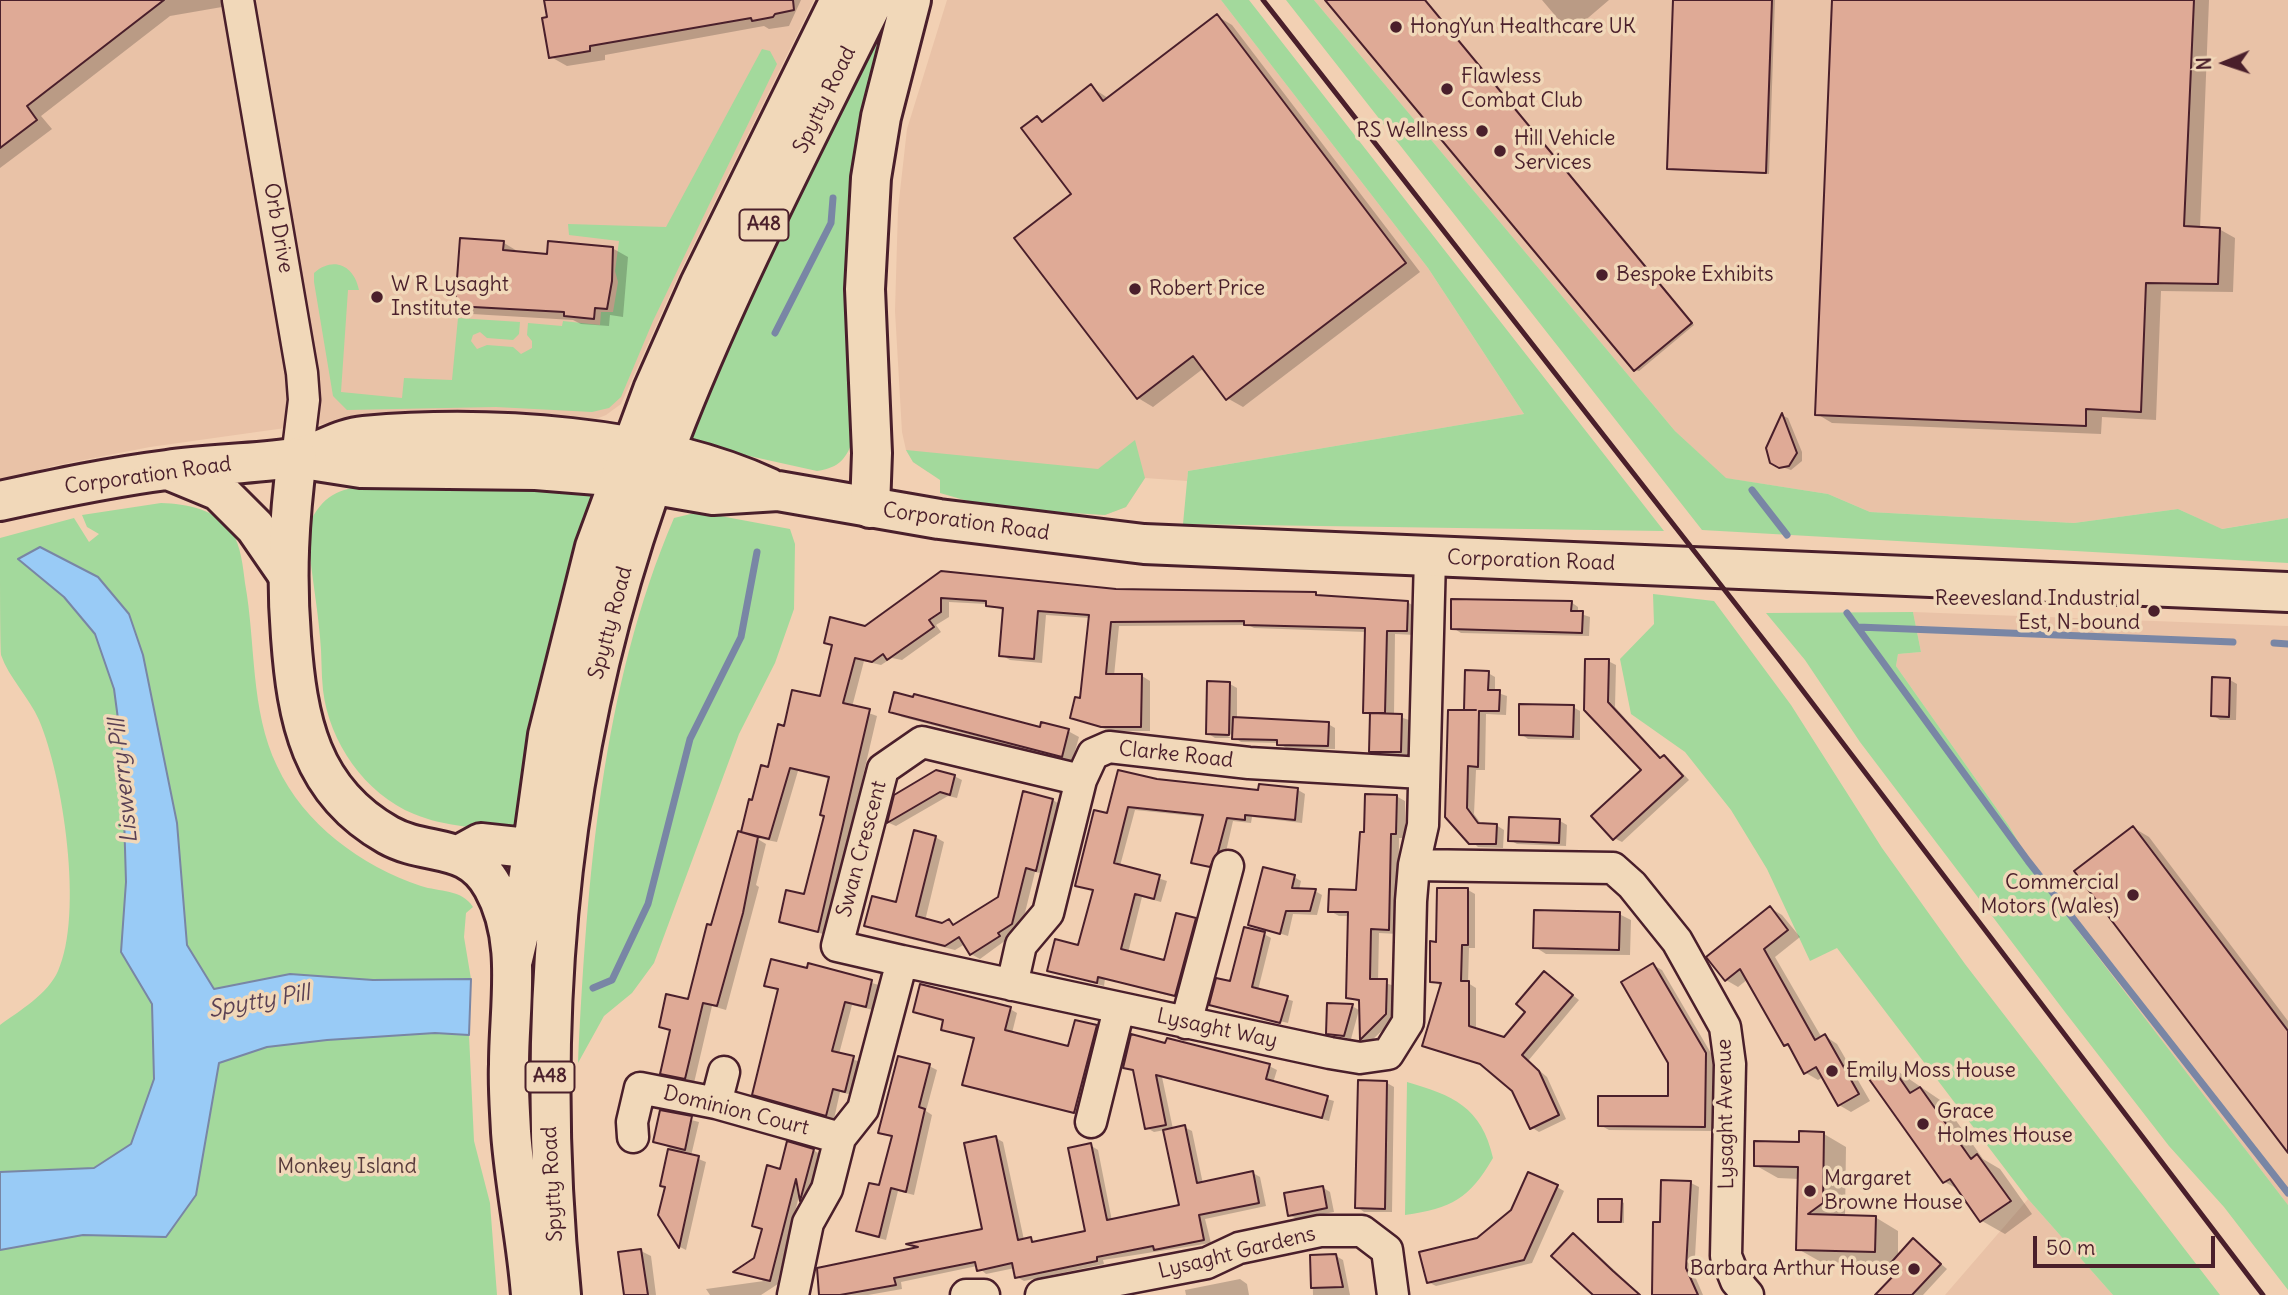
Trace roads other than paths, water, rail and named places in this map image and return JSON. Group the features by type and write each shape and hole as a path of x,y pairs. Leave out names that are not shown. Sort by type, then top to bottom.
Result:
{"main road":[{"name":"Spytty Road","path":"547,850 582,739 630,550 642,466 700,284 839,0"},
{"name":"Spytty Road","path":"561,1295 541,1237 550,1118 548,734 580,603 642,466 729,298 874,0"},
{"path":"870,508 872,453 865,289 870,178 881,117 911,0"},
{"name":"Corporation Road","path":"0,500 168,470 297,458 361,468 536,470 642,466 713,495 778,491 870,508 1054,535 1144,544 2288,592"},
{"path":"297,458 286,572 295,689 301,726 313,755 335,789 352,808 390,836 428,849 461,854 481,843 547,850"},
{"path":"168,470 219,491 255,527 286,572"},
{"name":"A48","path":"531,1295 541,1237 511,1134 509,1064 513,959 523,917 547,850"},
{"name":"A48","path":"461,854 486,875 494,888 505,916 513,959"}],"street":[{"name":"Orb Drive","path":"238,0 302,373 304,400 297,458"},
{"name":"Lysaght Way","path":"902,961 1360,1058 1388,1054 1408,1022 1414,865 1423,825 1430,557"},
{"name":"Swan Crescent","path":"902,961 837,946 883,769 922,742 1081,780"},
{"name":"Clarke Road","path":"1012,985 1021,945 1048,913 1081,780 1093,754 1109,747 1248,763 1423,773"},
{"name":"Lysaght Avenue","path":"1414,865 1613,869 1632,884 1669,930 1725,1027 1730,1064 1726,1256 1736,1281 1748,1295"},
{"path":"1186,1023 1228,866"},
{"path":"793,1295 808,1223 827,1189 840,1138 863,1109 902,961"},
{"path":"1091,1122 1119,1009"},
{"path":"716,1103 724,1072"},
{"name":"Dominion Court","path":"633,1137 632,1122 640,1088 716,1103 840,1138"},
{"name":"Lysaght Gardens","path":"1041,1295 1207,1263 1239,1248 1320,1231 1362,1231 1387,1250 1393,1295"},
{"path":"966,1295 984,1295"}],"water":[{"path":"40,547 98,577 129,614 143,655 177,823 187,945 214,989 290,974 373,980 471,979 469,1035 435,1033 327,1040 267,1047 219,1063 196,1195 166,1237 83,1235 0,1250 0,1172 94,1168 131,1144 154,1079 152,1004 121,952 126,882 122,749 114,689 95,634 64,597 18,559"}],"waterway":[{"path":"775,333 831,223 833,198"},
{"path":"1752,490 1787,535"},
{"path":"593,988 612,980 648,904 690,739 741,637 757,552"},
{"path":"1847,613 2028,861 2288,1193"},
{"path":"1858,627 2233,642"},
{"path":"2274,643 2288,644"}],"railway":[{"path":"1263,0 1781,662 2263,1295"}],"place":[{"name":"HongYun Healthcare UK","path":"1396,27"},
{"name":"Flawless Combat Club","path":"1447,89"},
{"name":"RS Wellness","path":"1482,131"},
{"name":"Hill Vehicle Services","path":"1500,151"},
{"name":"Bespoke Exhibits","path":"1602,275"},
{"name":"Robert Price","path":"1135,289"},
{"name":"W R Lysaght Institute","path":"377,297"},
{"name":"Reevesland Industrial Est, N-bound","path":"2154,611"},
{"name":"Commercial Motors (Wales)","path":"2133,895"},
{"name":"Emily Moss House","path":"1832,1071"},
{"name":"Grace Holmes House","path":"1923,1124"},
{"name":"Margaret Browne House","path":"1810,1191"},
{"name":"Barbara Arthur House","path":"1914,1269"}],"water label":[{"name":"Liswerry Pill","path":"124,781"},
{"name":"Spytty Pill","path":"259,1002"}],"park label":[{"name":"Monkey Island","path":"347,1167"}]}
